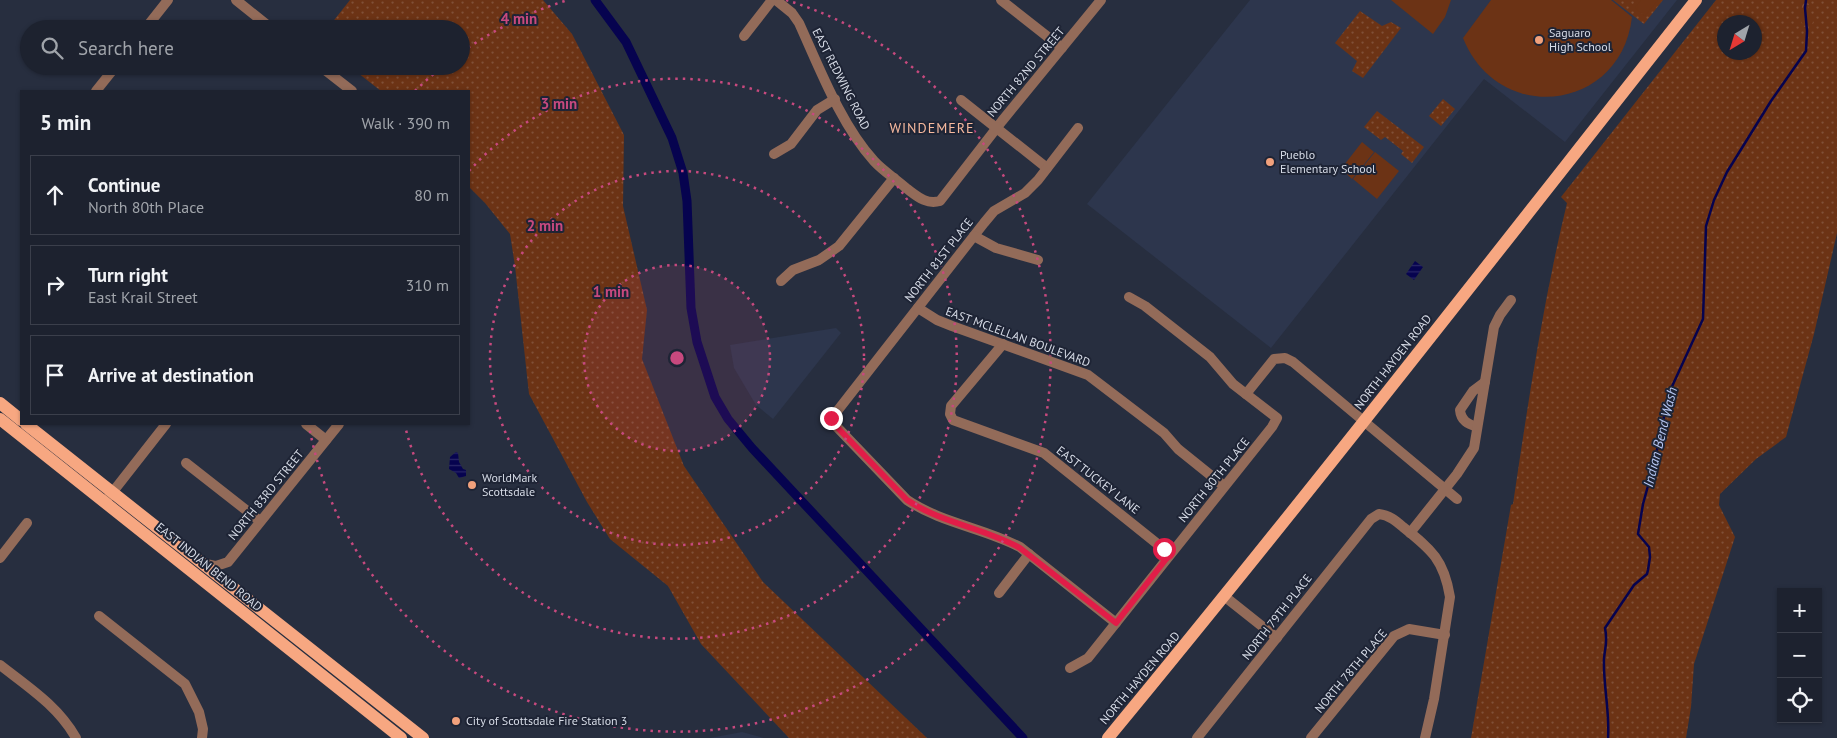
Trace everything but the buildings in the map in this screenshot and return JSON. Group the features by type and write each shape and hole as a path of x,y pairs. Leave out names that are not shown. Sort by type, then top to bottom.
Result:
{"main road":[{"name":"NORTH HAYDEN ROAD","path":"1108,738 1364,422 1696,0"},
{"path":"0,403 20,419"},
{"name":"EAST INDIAN BEND ROAD","path":"0,420 203,563 423,738"},
{"name":"EAST INDIAN BEND ROAD","path":"27,425 109,497 401,738"}],"street":[{"path":"152,20 168,0"},
{"path":"236,0 261,20"},
{"path":"744,36 772,0"},
{"name":"EAST REDWING ROAD","path":"776,0 792,13 799,23 835,99 858,142 875,162 894,178 923,200 932,203"},
{"path":"1001,0 1062,48"},
{"name":"NORTH 82ND STREET","path":"932,203 940,201 996,128 1101,0"},
{"path":"97,90 109,75"},
{"path":"332,75 351,90"},
{"path":"774,154 791,144 817,110 835,99"},
{"path":"961,100 1047,168"},
{"name":"NORTH 81ST PLACE","path":"1029,554 1007,541 920,509 907,500 831,418 994,211 1024,193 1047,168 1078,128"},
{"path":"781,281 792,270 819,260 840,246 894,178"},
{"path":"974,236 996,248 1038,260"},
{"path":"1129,297 1145,306 1210,357 1233,384 1246,394 1274,359 1285,358 1293,362 1456,499"},
{"path":"1425,738 1445,634 1450,597 1446,574 1438,560 1428,547 1410,533 1470,456 1476,440 1496,321 1511,300"},
{"name":"EAST MCLELLAN BOULEVARD","path":"918,308 937,320 952,326 1088,375 1164,433 1178,449 1224,486"},
{"name":"EAST TUCKEY LANE","path":"1003,344 951,406 950,414 954,420 1044,453 1170,554"},
{"path":"1477,428 1468,424 1461,417 1460,410 1473,391 1485,382"},
{"name":"NORTH 80TH PLACE","path":"1070,668 1088,658 1272,427 1277,418 1246,394"},
{"path":"109,497 165,425"},
{"path":"307,425 326,440"},
{"name":"NORTH 83RD STREET","path":"203,563 216,566 228,562 338,425"},
{"path":"186,463 260,522"},
{"name":"NORTH 79TH PLACE","path":"1197,738 1371,520 1379,514 1385,514 1410,533"},
{"path":"0,558 28,523"},
{"path":"999,593 1029,554 1116,623"},
{"path":"1224,596 1277,638"},
{"path":"99,616 185,684 200,712 203,728 202,738"},
{"name":"NORTH 78TH PLACE","path":"1311,738 1394,636 1408,629 1445,634"},
{"path":"0,665 61,714 76,738"}],"shaded area":[{"name":"Pueblo Elementary School","path":"1250,0 1677,0 1565,142 1484,79 1271,348 1087,204"},
{"path":"1415,261 1423,267 1414,280 1406,274"},
{"path":"836,328 841,333 773,419 756,405 734,368 730,345"},
{"path":"456,452 458,453 459,462 463,469 466,470 466,476 459,478 456,473 449,469 450,457"},
{"path":"742,732 764,738 710,738"}],"green space":[{"path":"350,0 543,0 572,34 624,135 623,206 647,310 642,359 684,466 763,582 927,738 789,738 701,644 668,586 610,539 587,502 529,394 510,234 470,188 470,90 380,90 361,75 470,75 470,20 334,20"},
{"path":"1391,0 1451,0 1445,17 1433,34"},
{"path":"1491,0 1611,0 1632,17 1623,49 1606,73 1583,89 1556,96 1529,95 1503,85 1480,66 1463,38"},
{"path":"1613,0 1663,0 1644,24"},
{"path":"1641,0 1658,0 1645,16 1635,8"},
{"path":"1716,0 1837,0 1837,233 1814,334 1786,437 1756,459 1720,494 1719,505 1735,537 1694,664 1691,707 1686,738 1471,738 1511,505 1513,504 1543,315 1567,203 1561,197"},
{"path":"1800,0 1811,0 1808,6 1813,22 1811,26 1804,27 1802,23 1799,10"},
{"path":"1360,11 1382,26 1391,22 1401,28 1363,78 1352,71 1357,61 1335,43"},
{"path":"1443,99 1455,109 1441,126 1429,116"},
{"path":"1377,111 1424,147 1412,163 1401,154 1403,151 1385,137 1381,140 1364,127"},
{"path":"1362,142 1374,152 1352,179 1341,169"},
{"path":"1375,152 1399,171 1377,199 1353,179"}],"waterway":[{"path":"595,0 626,42 672,138 683,173 687,201 691,308 697,342 715,397 728,419 752,448 1023,738"},
{"name":"Indian Bend Wash","path":"1608,738 1604,669 1605,628 1634,585 1647,574 1650,557 1649,547 1638,534 1643,504 1654,464 1669,393 1703,319 1706,226 1714,200 1727,172 1771,101 1806,51 1806,0"}],"place":[{"name":"Saguaro High School","path":"1539,40"},
{"name":"Pueblo Elementary School","path":"1270,162"},
{"name":"WorldMark Scottsdale","path":"472,485"},
{"name":"City of Scottsdale Fire Station 3","path":"456,721"}],"district":[{"name":"WINDEMERE","path":"932,128"}],"route":[{"path":"831,418 836,426 907,500 920,509 934,515 1007,541 1020,548 1116,623 1170,554 1164,549"}]}
